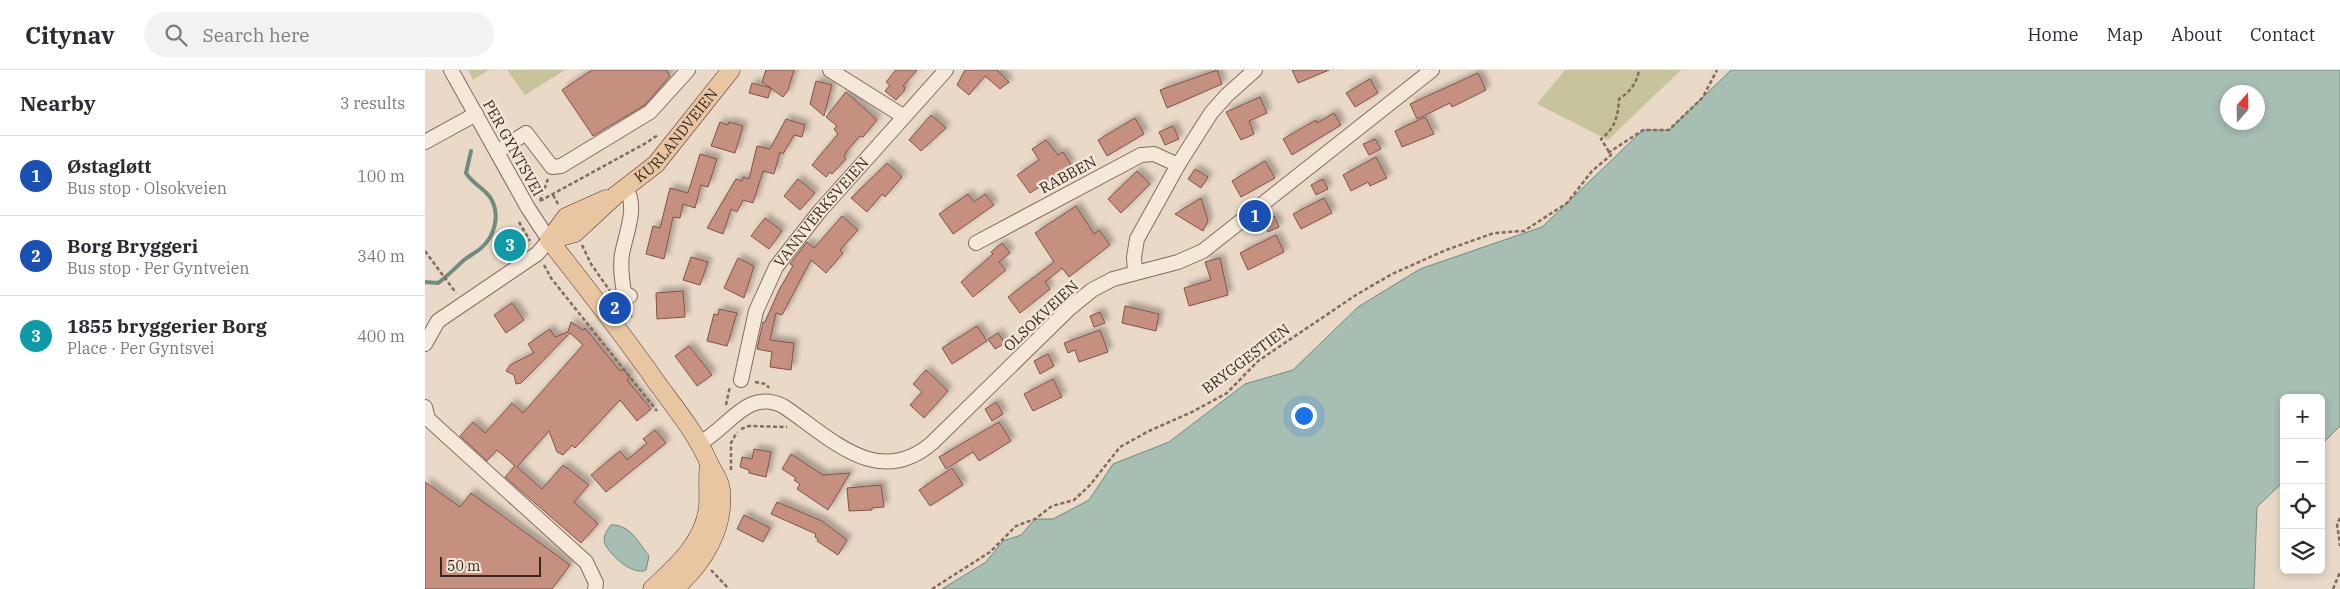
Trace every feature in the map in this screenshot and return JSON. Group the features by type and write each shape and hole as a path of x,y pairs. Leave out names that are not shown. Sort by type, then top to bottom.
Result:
{"main road":[{"name":"KURLANDVEIEN","path":"549,240 565,217 621,192 667,152 731,70"},
{"path":"549,240 631,344 700,443 709,463 720,479 722,507 720,521 709,547 668,587"}],"street":[{"name":"PER GYNTSVEI","path":"451,70 549,240"},
{"path":"497,152 527,133 552,167 561,166 650,112 689,70"},
{"path":"830,70 903,116"},
{"name":"VANNVERKSVEIEN","path":"741,378 756,311 776,267 807,226 903,116 946,70"},
{"path":"1135,272 1134,257 1137,238 1178,165 1211,113 1227,95 1255,70"},
{"name":"OLSOKVEIEN","path":"773,401 861,458 891,463 908,459 932,443 1079,300 1113,279 1191,257 1216,243 1432,70"},
{"path":"425,142 475,114"},
{"name":"RABBEN","path":"975,243 1141,155 1155,154 1178,165"},
{"path":"621,192 631,197 621,272 624,293 630,296"},
{"path":"425,344 439,320 537,254 549,240"},
{"path":"700,443 711,437 750,404 763,400 773,401"},
{"path":"425,406 428,419 586,562 595,583 595,589"}],"path":[{"path":"1610,154 1601,139 1612,130 1618,116 1619,99 1627,95 1638,78 1639,70"},
{"name":"BRYGGESTIEN","path":"932,589 990,552 1016,526 1035,519 1052,506 1074,500 1090,485 1120,447 1149,431 1192,412 1227,392 1258,361 1355,296 1392,274 1446,250 1494,233 1524,231 1567,203 1592,171 1610,154 1643,130 1669,130 1703,97 1717,70"},
{"path":"552,167 540,201 659,134"},
{"path":"553,195 561,210"},
{"path":"516,216 551,278 661,417"},
{"path":"581,242 591,264 602,281"},
{"path":"425,251 462,303"},
{"path":"724,414 732,380 741,378 767,384 773,401"},
{"path":"731,476 731,443 742,428 789,427"},
{"path":"2340,518 2337,524 2340,546"},
{"path":"707,565 729,589"},
{"path":"2333,589 2340,572"}],"shaded area":[{"path":"468,70 489,70 473,80"},
{"path":"507,70 565,70 525,95"},
{"path":"1565,70 1681,70 1608,140 1537,104"},
{"path":"1731,70 2340,70 2340,426 2325,441 2325,394 2280,394 2280,485 2257,507 2254,589 942,589 986,562 1003,541 1021,535 1035,519 1053,519 1089,500 1113,464 1169,442 1245,384 1293,370 1358,307 1420,269 1542,227 1643,130 1669,130"},
{"path":"611,525 624,528 638,540 649,556 646,570 641,571 629,568 608,549 604,539"}],"building":[{"path":"592,70 666,70 670,76 645,105 593,136 562,90"},
{"path":"766,70 794,70 788,90 783,97 762,82"},
{"path":"896,70 917,70 903,86 905,87 904,91 896,100 885,91 890,85 886,82"},
{"path":"965,70 997,70 1009,82 1000,89 985,76 969,95 957,85"},
{"path":"1217,70 1222,84 1167,108 1160,90"},
{"path":"1292,70 1329,70 1298,83"},
{"path":"1478,73 1486,90 1452,107 1450,103 1417,119 1410,104"},
{"path":"1370,79 1378,93 1355,107 1346,93"},
{"path":"816,81 832,85 824,116 810,104"},
{"path":"752,83 771,88 768,98 749,93"},
{"path":"846,92 877,120 863,137 860,136 847,151 844,157 846,159 832,174 830,172 826,177 812,165 838,134 834,129 837,126 826,117"},
{"path":"1260,97 1267,113 1249,121 1254,134 1241,140 1226,112"},
{"path":"1334,113 1341,125 1292,155 1283,139 1316,120 1317,123"},
{"path":"931,115 946,128 921,151 909,140"},
{"path":"1425,117 1434,134 1402,147 1395,131"},
{"path":"1135,118 1144,134 1107,156 1098,140"},
{"path":"786,119 805,125 802,137 794,135 783,154 780,152 774,174 763,171 753,203 743,200 737,212 731,209 723,234 707,228 736,179 742,181 743,177 749,179 757,146 770,149"},
{"path":"720,122 728,125 729,122 743,126 735,153 711,146"},
{"path":"1173,126 1179,139 1165,145 1159,132"},
{"path":"1375,139 1381,149 1369,155 1363,144"},
{"path":"1046,140 1058,155 1063,152 1071,164 1067,169 1030,193 1017,175 1039,160 1032,149"},
{"path":"700,154 717,159 708,187 701,185 695,208 683,204 680,218 673,217 664,259 646,254 653,226 660,228 670,188 688,193"},
{"path":"1376,157 1387,178 1370,186 1368,182 1351,191 1343,175"},
{"path":"1265,161 1275,178 1241,197 1232,181"},
{"path":"887,163 902,177 885,197 882,194 867,212 851,198"},
{"path":"1195,169 1208,177 1201,188 1188,179"},
{"path":"1137,171 1150,184 1121,213 1108,199"},
{"path":"798,179 815,193 800,210 784,196"},
{"path":"1323,179 1328,189 1316,195 1311,185"},
{"path":"968,194 974,202 985,194 994,205 953,234 939,214"},
{"path":"1201,198 1208,221 1203,231 1175,214"},
{"path":"1324,198 1332,213 1301,229 1293,214"},
{"path":"1076,206 1094,234 1099,230 1110,245 1069,277 1062,268 1045,282 1050,289 1020,313 1008,297 1054,262 1035,233"},
{"path":"842,216 858,230 840,250 843,253 826,273 811,260 782,315 776,313 770,340 794,343 791,370 770,367 772,352 757,349 763,322 765,322 779,290 793,266 790,264 807,242 814,248"},
{"path":"1274,216 1279,227 1268,232 1262,221"},
{"path":"765,218 782,231 769,249 751,236"},
{"path":"1276,235 1284,252 1248,270 1240,253"},
{"path":"1002,243 1010,253 999,262 1006,270 973,297 961,282 993,254 991,252"},
{"path":"691,257 708,262 700,285 683,280"},
{"path":"738,258 754,266 744,298 724,288"},
{"path":"1220,258 1228,295 1189,306 1184,288 1211,280 1205,262"},
{"path":"683,291 685,317 657,319 656,293"},
{"path":"512,303 524,320 506,333 494,315"},
{"path":"1125,306 1159,314 1156,331 1122,323"},
{"path":"719,309 737,313 727,346 707,341 714,314 718,315"},
{"path":"1100,312 1105,323 1094,327 1090,316"},
{"path":"571,322 583,330 585,328 620,371 623,369 630,378 627,380 651,409 637,421 620,400 575,448 572,445 563,455 557,452 549,431 517,467 542,489 563,465 589,485 574,502 598,524 581,543 505,477 515,466 497,450 487,461 460,436 473,422 485,433 512,403 523,413 583,345 570,333 521,383 516,384 514,375 506,371 510,365 534,353 528,344 550,329 555,337 568,332"},
{"path":"977,326 987,341 952,364 942,348"},
{"path":"1100,330 1108,352 1079,362 1075,350 1068,353 1064,343"},
{"path":"998,333 1005,343 995,349 988,339"},
{"path":"689,346 712,375 697,386 675,356"},
{"path":"1048,354 1054,366 1040,374 1034,361"},
{"path":"926,370 948,391 924,418 910,405 922,392 913,384"},
{"path":"1053,379 1062,397 1033,411 1024,394"},
{"path":"996,402 1003,414 992,421 985,409"},
{"path":"999,422 1011,441 979,461 973,452 946,469 939,457"},
{"path":"655,430 666,443 606,492 591,475 620,451 627,460 647,443 643,439"},
{"path":"754,449 771,452 766,477 749,473 749,470 740,467 742,457 752,459"},
{"path":"791,454 823,475 850,473 828,510 797,489 800,484 794,480 796,478 782,469"},
{"path":"952,468 963,485 930,506 919,490"},
{"path":"425,482 460,507 471,493 570,565 552,589 425,589"},
{"path":"881,485 884,507 872,508 872,510 849,511 847,488"},
{"path":"777,502 822,521 847,540 838,555 817,541 816,534 771,514"},
{"path":"744,515 770,528 763,542 737,529"}],"waterway":[{"path":"425,282 438,283 464,260 480,249 493,232 496,218 490,197 466,173 471,151"}],"place":[{"name":"Østagløtt","path":"1255,216"},
{"name":"1855 bryggerier Borg","path":"510,245"},
{"name":"Borg Bryggeri","path":"615,308"}]}
